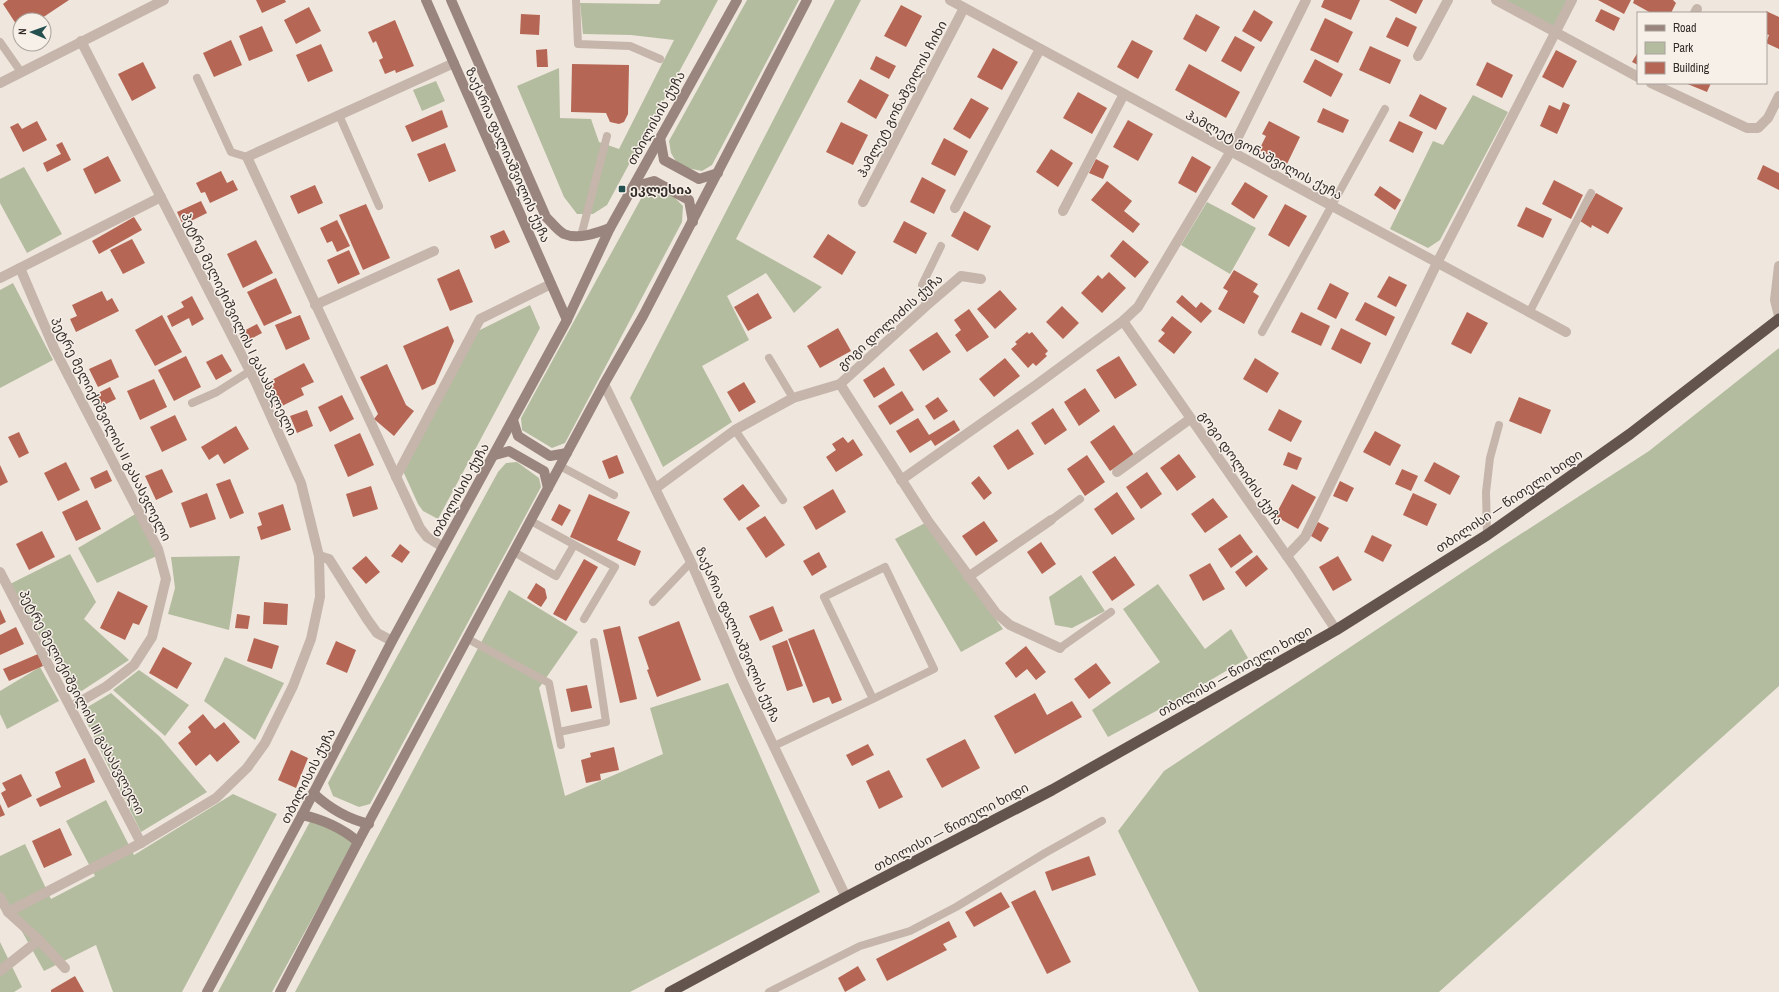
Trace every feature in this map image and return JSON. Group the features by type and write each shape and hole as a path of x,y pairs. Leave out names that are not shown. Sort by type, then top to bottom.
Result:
{"highway":[{"name":"თბილისი — წითელი ხიდი","path":"670,992 846,897 1052,790 1336,630 1487,535 1630,434 1779,318"}],"main road":[{"name":"ზაქარია ფალიაშვილის ქუჩა","path":"426,0 567,320"},
{"name":"ზაქარია ფალიაშვილის ქუჩა","path":"451,0 546,217 564,234 581,236 595,234 610,228"},
{"name":"თბილისის ქუჩა","path":"207,992 302,815 392,641 567,320 610,228 737,0"},
{"path":"280,992 358,842 567,452 643,316 693,222 807,0"},
{"path":"660,138 664,160 699,179 718,173"},
{"path":"633,187 654,181 690,200 693,222"},
{"path":"513,420 518,436 550,456 567,452"},
{"path":"494,455 509,451 544,471 548,488"},
{"path":"313,794 340,813 359,822 369,824"},
{"path":"302,815 314,817 333,826 351,836 358,842"}],"street":[{"name":"ჰამლეტ გონაშვილის ქუჩა","path":"950,0 1566,332"},
{"path":"901,480 1123,321 1138,307 1231,152 1306,0"},
{"path":"1418,56 1448,0"},
{"path":"1496,0 1637,76"},
{"path":"1286,556 1305,537 1437,263 1572,0"},
{"path":"0,83 157,1"},
{"name":"ჰამლეტ გონაშვილის ჩიხი","path":"863,202 964,8"},
{"name":"პეტრე მელიქიშვილის I გასასვლელი","path":"8,912 141,843 216,798 247,768 265,743 293,686 311,640 320,597 319,556 301,483 250,371 81,42"},
{"path":"955,208 1040,49"},
{"path":"444,547 427,537 420,528 247,157 454,63"},
{"path":"1656,84 1747,128 1758,128 1768,118 1779,96"},
{"path":"1063,211 1124,94"},
{"path":"0,278 161,197"},
{"path":"315,304 434,251"},
{"path":"1779,266 1775,300 1779,318"},
{"name":"პეტრე მელიქიშვილის II გასასვლელი","path":"20,268 54,348 158,549 166,579 152,637 134,665 107,686 70,708"},
{"name":"გოგი დოლიძის ქუჩა","path":"656,488 735,430 793,398 840,384 961,276 981,279"},
{"path":"396,476 480,319 551,284"},
{"name":"გოგი დოლიძის ქუჩა","path":"1123,321 1336,630"},
{"name":"ზაქარია ფალიაშვილის ქუჩა","path":"604,384 691,562 738,673 846,897"},
{"name":"გოგი დოლიძის ქუჩა","path":"840,384 901,480 968,577 996,613 1010,625 1060,648"},
{"path":"1117,472 1190,419"},
{"path":"968,577 1051,520"},
{"path":"319,556 329,559 366,619 377,632 392,641"},
{"name":"პეტრე მელიქიშვილის III გასასვლელი","path":"0,572 141,843"},
{"path":"0,897 8,912 39,940 65,968"},
{"path":"0,971 39,940"}],"lane":[{"path":"576,0 578,44 630,46 660,59"},
{"path":"0,42 21,72"},
{"path":"197,78 231,152 247,157"},
{"path":"1262,332 1384,110"},
{"path":"339,115 379,206"},
{"path":"581,236 607,136"},
{"path":"1529,313 1591,194"},
{"path":"926,306 922,285 941,246"},
{"path":"769,358 793,398"},
{"path":"192,403 217,392 250,371"},
{"path":"1487,535 1486,492 1488,472 1490,458 1499,425"},
{"path":"735,430 783,500"},
{"path":"560,466 614,495"},
{"path":"1051,520 1080,499"},
{"path":"531,521 615,568 584,619"},
{"path":"514,552 556,576 574,545"},
{"path":"652,602 691,562"},
{"path":"774,746 873,699 934,669 885,567 824,597 873,699"},
{"path":"1060,648 1111,612"},
{"path":"468,639 549,683 562,745"},
{"path":"559,732 606,722 594,642"},
{"path":"769,992 860,946 910,931 956,907 1045,853 1102,821"}],"green space":[{"path":"661,0 718,0 607,205 593,214 577,214 564,197 517,86 559,68 560,118 591,119 599,142 619,149 674,40 631,35 583,34 580,3 659,4"},
{"path":"747,0 799,0 712,165 702,171 687,168 677,163 671,153 669,141"},
{"path":"835,0 861,0 736,239 822,287 794,313 766,273 727,296 749,340 702,366 732,422 663,467 630,398"},
{"path":"1496,0 1572,0 1555,33"},
{"path":"436,81 445,101 422,111 413,90"},
{"path":"1473,95 1508,112 1440,240 1428,248 1390,229 1433,141 1443,145"},
{"path":"24,167 62,234 27,253 0,203 0,179"},
{"path":"655,191 673,196 683,206 682,222 565,443 552,448 522,430 521,418 643,195"},
{"path":"1207,202 1256,228 1230,274 1181,245"},
{"path":"13,283 53,360 0,388 0,290"},
{"path":"530,305 540,328 438,519 423,511 418,504 403,471 478,331"},
{"path":"1779,348 1779,686 1439,992 1199,992 1118,831 1164,771 1496,550 1649,451"},
{"path":"517,462 539,478 541,487 370,804 359,807 333,796 328,783 498,472 506,463"},
{"path":"137,513 159,555 97,583 78,548"},
{"path":"925,523 1003,629 961,652 895,539"},
{"path":"70,554 96,602 84,619 129,660 74,696 10,584"},
{"path":"240,556 229,630 168,614 175,588 171,557"},
{"path":"1081,575 1105,611 1072,628 1055,625 1049,597"},
{"path":"1158,584 1205,649 1231,629 1248,658 1182,697 1108,737 1092,710 1160,662 1123,609"},
{"path":"509,590 578,632 539,688 565,796 663,754 650,708 728,683 820,892 630,992 295,992"},
{"path":"225,657 284,683 255,740 204,701"},
{"path":"40,667 59,701 7,729 0,714 0,691"},
{"path":"139,670 189,705 165,736 113,690"},
{"path":"111,693 160,737 207,792 141,832 81,711"},
{"path":"233,794 277,814 182,992 113,992 96,945 44,971 0,892 0,856 25,844 51,899 95,876 66,821 106,800 134,855"},
{"path":"320,817 353,844 272,992 218,992 312,818"},
{"path":"0,942 22,987 14,992 0,992"}],"building":[{"path":"8,0 69,0 51,12 12,12 12,18 3,4"},
{"path":"256,0 285,0 286,2 262,13"},
{"path":"1324,0 1360,0 1351,20 1321,7"},
{"path":"1389,0 1423,0 1416,14"},
{"path":"1598,0 1631,0 1624,14"},
{"path":"1634,0 1673,0 1676,3 1672,12 1649,12 1633,3"},
{"path":"901,5 922,16 906,47 884,36"},
{"path":"309,7 321,31 296,44 284,20"},
{"path":"1601,9 1620,18 1614,31 1595,21"},
{"path":"1254,10 1273,22 1261,42 1242,31"},
{"path":"1766,12 1779,17 1779,49 1767,43 1769,35 1767,34"},
{"path":"521,14 540,15 539,35 520,34"},
{"path":"1196,14 1220,27 1206,52 1183,39"},
{"path":"1396,17 1417,27 1408,47 1386,37"},
{"path":"1325,18 1353,32 1338,63 1310,50"},
{"path":"395,20 414,66 396,73 395,70 385,74 379,60 383,58 376,41 373,43 368,32"},
{"path":"262,26 273,51 249,61 239,36"},
{"path":"1235,36 1255,47 1241,72 1221,61"},
{"path":"231,40 242,65 214,77 203,53"},
{"path":"1132,40 1153,51 1138,79 1117,67"},
{"path":"321,44 333,71 308,82 296,55"},
{"path":"1370,46 1401,60 1390,84 1359,70"},
{"path":"993,48 1018,62 1002,90 977,77"},
{"path":"547,49 548,67 537,67 536,50"},
{"path":"1556,50 1577,61 1563,88 1542,77"},
{"path":"1637,54 1637,64 1632,62"},
{"path":"876,56 896,66 889,79 870,69"},
{"path":"1315,59 1343,74 1331,97 1303,82"},
{"path":"143,62 156,88 132,101 118,74"},
{"path":"1487,62 1513,75 1502,98 1476,85"},
{"path":"572,64 629,65 628,114 624,122 619,124 610,122 606,113 571,112"},
{"path":"1189,64 1240,92 1226,118 1175,90"},
{"path":"860,79 889,95 876,119 847,102"},
{"path":"1687,84 1711,84 1707,92"},
{"path":"1078,92 1107,108 1092,134 1063,118"},
{"path":"1420,94 1447,108 1436,130 1409,116"},
{"path":"971,98 989,108 970,139 953,129"},
{"path":"1563,102 1570,105 1557,134 1540,126 1549,105 1560,110"},
{"path":"1323,108 1349,120 1343,133 1317,122"},
{"path":"442,110 448,127 412,142 405,126"},
{"path":"1128,120 1153,134 1138,161 1113,147"},
{"path":"37,121 47,140 23,152 10,127 18,123 22,129"},
{"path":"1269,121 1300,137 1287,164 1259,150 1266,136 1262,134"},
{"path":"1399,121 1423,132 1413,153 1389,141"},
{"path":"841,122 868,135 853,165 826,152"},
{"path":"944,138 968,151 955,176 931,164"},
{"path":"62,142 71,160 47,172 43,163 61,154 56,145"},
{"path":"445,143 456,171 429,182 417,154"},
{"path":"1051,149 1073,163 1058,187 1036,172"},
{"path":"108,156 121,181 95,194 83,169"},
{"path":"1192,156 1211,167 1196,193 1178,183"},
{"path":"1096,159 1109,166 1103,179 1089,173"},
{"path":"1763,165 1779,173 1779,190 1757,179"},
{"path":"221,171 227,183 233,180 238,190 210,203 205,192 201,193 196,183"},
{"path":"922,177 946,190 934,214 910,202"},
{"path":"1554,180 1583,195 1571,219 1542,204"},
{"path":"1107,181 1132,201 1124,211 1140,224 1133,233 1091,200"},
{"path":"1245,182 1268,196 1254,219 1231,204"},
{"path":"315,185 323,203 298,214 290,196"},
{"path":"1380,186 1401,200 1395,210 1374,195"},
{"path":"1596,193 1623,208 1608,234 1592,225 1591,228 1580,221"},
{"path":"201,201 207,213 183,225 177,212"},
{"path":"366,204 390,258 363,270 339,215"},
{"path":"1285,204 1307,216 1289,247 1268,235"},
{"path":"1526,207 1552,219 1543,238 1517,226"},
{"path":"964,211 991,226 978,251 951,236"},
{"path":"134,217 142,230 99,254 92,241"},
{"path":"337,220 350,246 337,252 332,241 327,243 320,228"},
{"path":"904,221 927,233 916,254 893,242"},
{"path":"504,230 510,242 495,249 490,236"},
{"path":"828,234 856,252 842,275 813,257"},
{"path":"132,239 145,263 123,274 110,250"},
{"path":"256,240 273,273 243,288 227,254"},
{"path":"1123,240 1149,262 1135,278 1110,256"},
{"path":"349,250 360,274 338,284 327,260"},
{"path":"459,269 473,302 450,311 437,279"},
{"path":"1234,270 1258,284 1253,292 1259,296 1244,324 1218,309 1228,291 1223,288"},
{"path":"1109,272 1126,288 1102,313 1081,293 1098,275 1102,279"},
{"path":"1389,276 1407,285 1396,307 1377,297"},
{"path":"276,278 292,313 264,326 247,292"},
{"path":"1330,283 1349,293 1336,319 1317,309"},
{"path":"1000,290 1017,309 995,329 977,309"},
{"path":"102,291 107,301 112,298 119,311 76,332 70,319 77,316 72,305"},
{"path":"758,293 772,318 748,331 734,307"},
{"path":"1182,295 1196,308 1201,302 1212,311 1201,323 1176,302"},
{"path":"192,296 204,319 192,326 189,318 172,327 167,316 184,307 181,302"},
{"path":"1365,302 1395,317 1386,336 1355,320"},
{"path":"1062,306 1079,323 1063,339 1046,322"},
{"path":"969,309 989,337 967,352 955,335 961,330 954,320"},
{"path":"1301,312 1330,326 1321,346 1291,332"},
{"path":"1467,312 1488,323 1471,354 1451,344"},
{"path":"162,315 182,352 155,366 135,330"},
{"path":"300,315 310,339 286,350 275,325"},
{"path":"1172,316 1192,332 1174,354 1158,341 1165,333 1161,330"},
{"path":"257,324 262,333 243,343 238,334"},
{"path":"448,326 454,341 435,384 422,390 403,346"},
{"path":"838,328 851,351 820,368 807,346"},
{"path":"1341,328 1371,343 1361,364 1331,349"},
{"path":"937,332 951,352 923,371 909,350"},
{"path":"1027,332 1029,334 1032,332 1048,351 1045,354 1047,356 1036,366 1033,363 1028,368 1011,349 1017,344 1015,342"},
{"path":"222,354 232,371 216,380 206,362"},
{"path":"186,356 201,387 174,401 158,370"},
{"path":"1119,356 1137,385 1115,399 1096,370"},
{"path":"1005,358 1020,376 994,397 979,379"},
{"path":"1255,358 1279,373 1267,393 1243,379"},
{"path":"111,359 119,377 98,387 89,369"},
{"path":"304,363 314,382 301,388 304,395 276,409 264,384"},
{"path":"387,364 406,405 414,411 394,436 374,419 378,414 360,377"},
{"path":"884,367 895,385 874,398 863,380"},
{"path":"154,379 167,407 140,420 127,391"},
{"path":"744,382 756,402 739,412 727,392"},
{"path":"110,387 116,399 100,407 94,395"},
{"path":"1085,388 1100,411 1079,426 1064,402"},
{"path":"902,391 914,410 890,425 878,406"},
{"path":"342,395 354,419 330,432 318,407"},
{"path":"938,397 948,411 934,420 925,406"},
{"path":"1519,397 1551,410 1541,434 1509,421"},
{"path":"1053,408 1067,430 1045,445 1031,423"},
{"path":"1279,409 1302,421 1291,442 1268,430"},
{"path":"307,410 313,426 297,433 290,416"},
{"path":"175,415 187,440 162,452 150,427"},
{"path":"918,418 929,435 954,420 960,430 935,446 931,440 910,453 896,431"},
{"path":"1114,425 1134,455 1110,471 1090,442"},
{"path":"236,426 249,449 224,464 218,454 209,460 201,447"},
{"path":"1018,429 1034,454 1008,470 993,446"},
{"path":"1375,431 1401,445 1390,466 1363,452"},
{"path":"19,432 29,453 19,458 8,437"},
{"path":"360,433 374,465 348,477 334,445"},
{"path":"843,437 848,443 853,439 863,455 836,472 826,457 836,450 832,444"},
{"path":"1288,452 1302,458 1297,470 1283,465"},
{"path":"1179,454 1196,477 1177,491 1160,468"},
{"path":"617,455 624,473 609,479 602,461"},
{"path":"1087,455 1105,482 1085,496 1067,469"},
{"path":"66,462 80,490 58,501 44,473"},
{"path":"1434,462 1460,476 1450,495 1424,481"},
{"path":"0,465 8,482 0,486"},
{"path":"162,469 173,492 156,500 145,476"},
{"path":"1402,469 1418,476 1411,491 1395,484"},
{"path":"107,470 112,481 95,489 90,478"},
{"path":"1147,472 1162,494 1141,509 1126,487"},
{"path":"979,476 992,493 984,500 971,483"},
{"path":"230,479 244,513 230,519 216,484"},
{"path":"1340,481 1354,488 1347,502 1333,496"},
{"path":"743,484 760,506 739,521 723,499"},
{"path":"1292,484 1316,497 1298,529 1275,516"},
{"path":"371,486 378,509 353,517 346,494"},
{"path":"833,489 846,512 816,530 803,507"},
{"path":"1117,492 1135,519 1112,535 1094,509"},
{"path":"207,493 216,519 190,528 181,503"},
{"path":"1413,493 1437,504 1427,526 1403,515"},
{"path":"589,494 630,512 617,540 641,551 635,566 570,537"},
{"path":"1213,498 1228,517 1205,533 1191,514"},
{"path":"87,500 101,529 76,541 62,512"},
{"path":"283,504 291,530 261,540 257,527 262,525 258,513"},
{"path":"559,504 571,510 562,526 551,520"},
{"path":"765,516 785,545 766,558 746,528"},
{"path":"984,521 998,541 976,556 962,536"},
{"path":"1318,522 1329,528 1321,542 1311,536"},
{"path":"42,531 55,557 29,570 16,544"},
{"path":"1240,534 1253,552 1231,568 1218,549"},
{"path":"1372,535 1392,545 1383,562 1364,552"},
{"path":"1041,542 1056,564 1042,574 1027,552"},
{"path":"400,544 410,552 402,563 391,556"},
{"path":"819,552 827,567 812,576 803,561"},
{"path":"1257,555 1268,569 1246,587 1235,572"},
{"path":"366,556 380,572 366,584 352,568"},
{"path":"1115,556 1135,585 1112,601 1092,572"},
{"path":"1338,556 1352,580 1333,591 1319,567"},
{"path":"584,559 598,567 566,621 553,614"},
{"path":"1210,563 1225,589 1203,601 1189,575"},
{"path":"536,583 545,589 547,598 541,607 527,598"},
{"path":"118,591 148,606 139,625 133,623 125,640 100,628"},
{"path":"264,602 288,604 287,625 263,624"},
{"path":"773,606 783,631 760,641 749,616"},
{"path":"0,609 6,622 0,625"},
{"path":"237,614 250,616 248,629 235,628"},
{"path":"679,621 701,680 657,697 647,670 649,669 638,637"},
{"path":"620,626 637,699 620,703 603,630"},
{"path":"16,627 24,644 0,655 0,635"},
{"path":"814,629 842,700 832,704 829,697 813,703 788,639"},
{"path":"254,638 279,646 272,669 247,661"},
{"path":"787,640 803,686 787,691 772,646"},
{"path":"336,641 356,650 347,673 326,664"},
{"path":"1026,646 1046,672 1036,680 1027,669 1016,678 1005,663"},
{"path":"163,647 192,663 177,689 149,673"},
{"path":"38,654 43,666 9,681 3,669"},
{"path":"1096,663 1111,683 1089,699 1074,679"},
{"path":"587,685 592,708 571,712 566,689"},
{"path":"1035,693 1047,715 1072,701 1082,717 1015,754 994,716"},
{"path":"203,714 215,729 224,722 240,742 217,762 210,754 196,766 178,743 191,732 188,727"},
{"path":"965,739 980,768 942,788 926,759"},
{"path":"868,744 874,755 852,766 846,755"},
{"path":"614,747 619,770 600,774 601,780 586,783 581,760 591,757 590,753"},
{"path":"291,750 308,758 296,788 278,780"},
{"path":"85,758 95,782 40,807 36,799 61,787 55,772"},
{"path":"889,770 903,797 879,809 866,781"},
{"path":"21,774 32,796 8,808 1,793 6,790 2,783"},
{"path":"0,804 5,815 0,817"},
{"path":"60,828 72,855 44,868 32,841"},
{"path":"1089,856 1096,875 1052,891 1045,872"},
{"path":"1035,890 1071,962 1047,974 1011,902"},
{"path":"1001,892 1010,907 974,927 965,912"},
{"path":"949,921 957,937 943,944 947,950 887,981 876,959"},
{"path":"858,966 866,980 845,992 838,978"},
{"path":"75,976 84,992 51,992 51,990"}],"place":[{"name":"ეკლესია","path":"622,189"}]}
